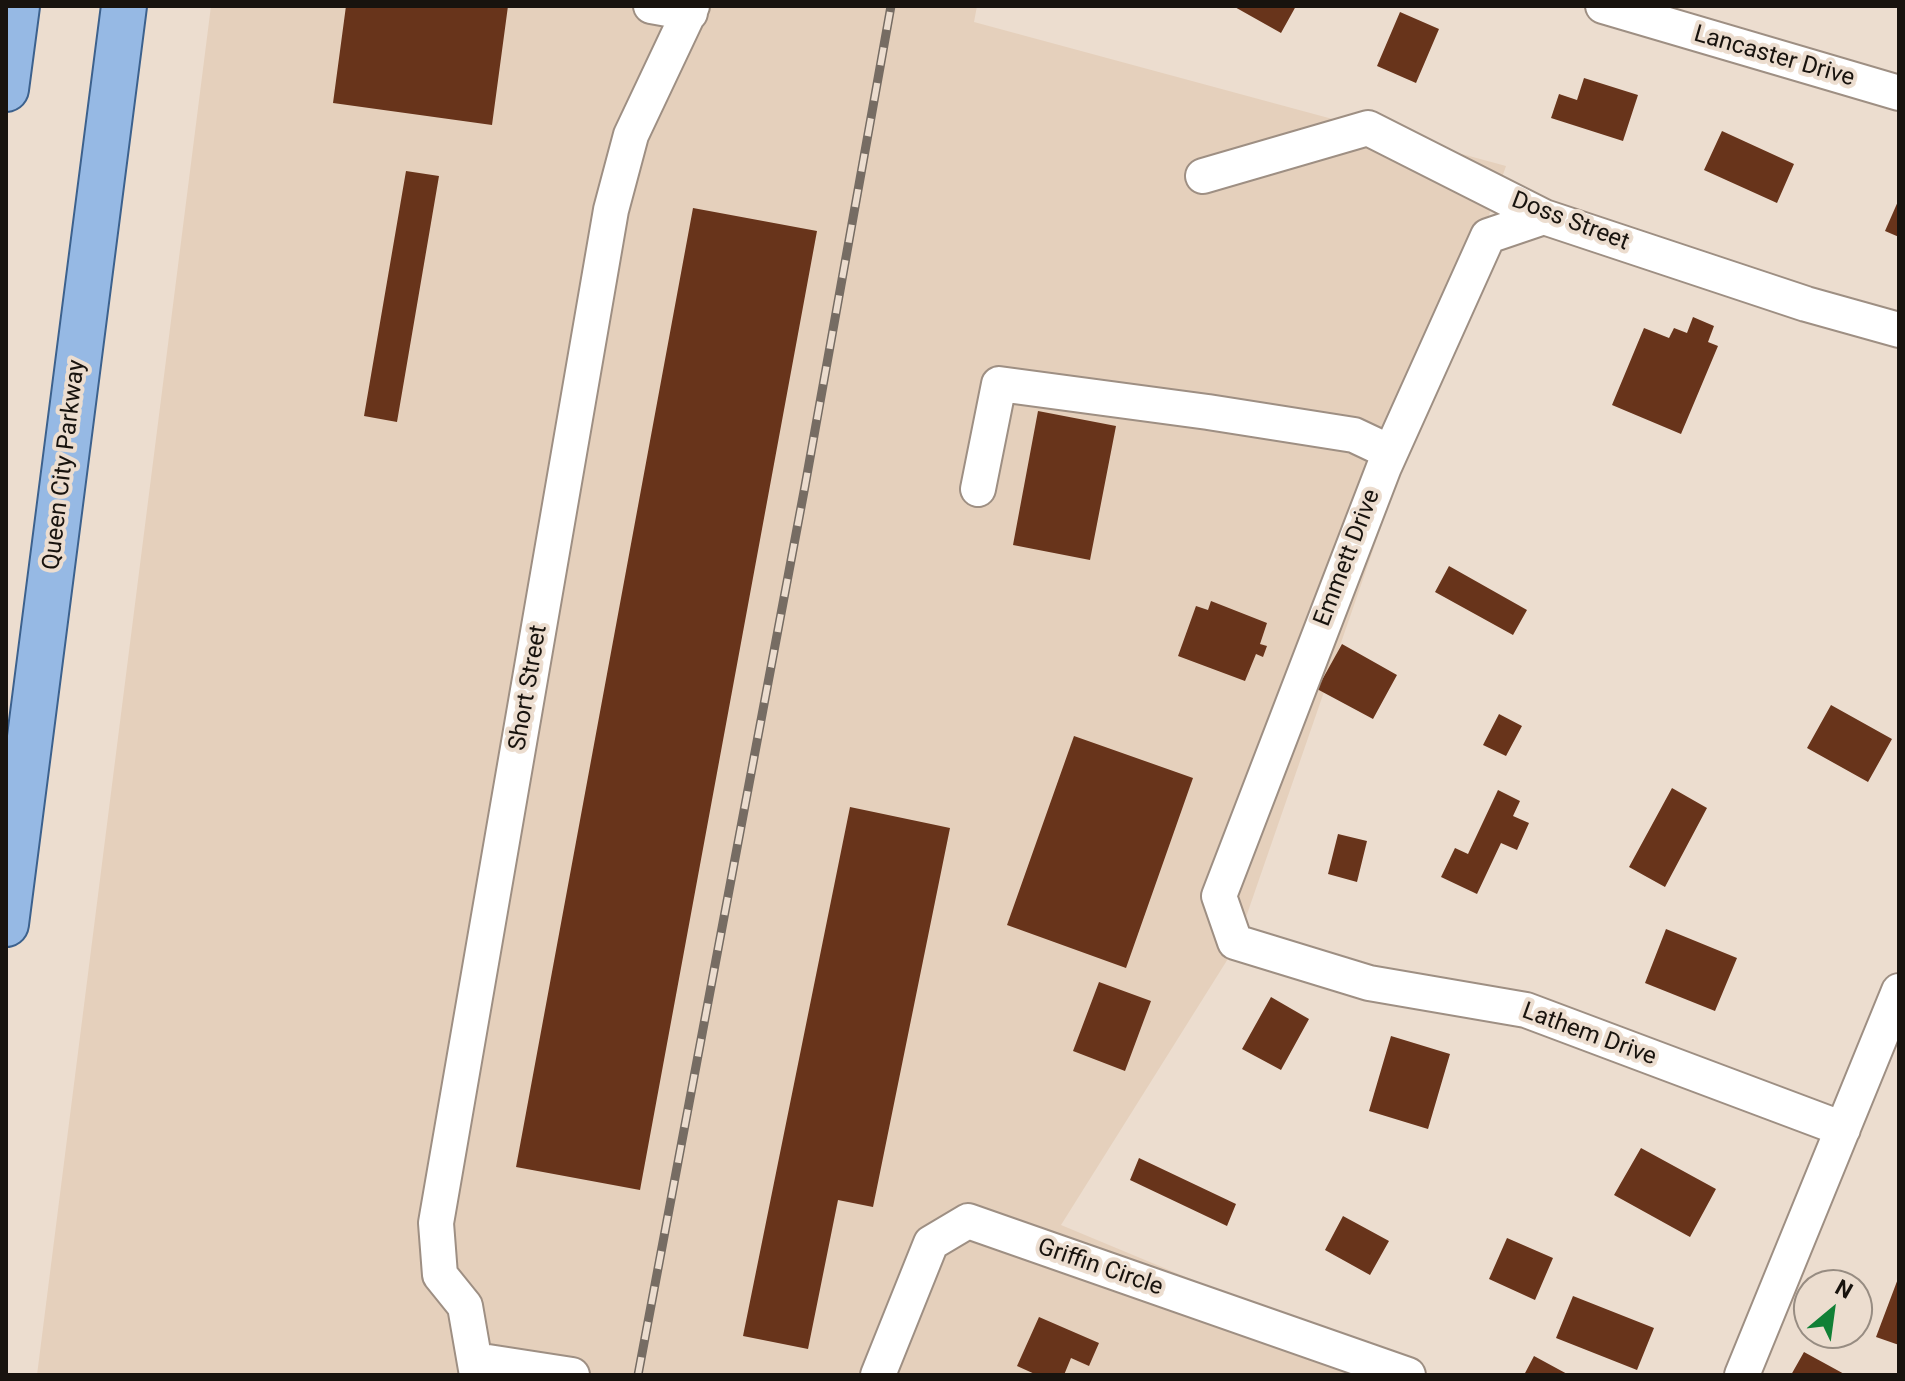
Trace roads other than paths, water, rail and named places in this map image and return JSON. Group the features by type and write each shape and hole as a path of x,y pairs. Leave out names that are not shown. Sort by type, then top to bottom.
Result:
{"main road":[{"path":"6,89 17,6"},
{"name":"Queen City Parkway","path":"6,924 124,6"}],"street":[{"path":"651,6 691,10"},
{"name":"Lancaster Drive","path":"1603,6 1899,93"},
{"name":"Short Street","path":"476,1367 465,1306 440,1275 436,1223 611,210 631,135 691,10"},
{"name":"Doss Street","path":"1203,176 1368,128 1544,217 1806,304 1899,330"},
{"name":"Emmett Drive","path":"1235,942 1219,896 1390,452 1488,236 1544,217"},
{"path":"978,489 999,384 1354,435 1390,452"},
{"name":"Lathem Drive","path":"1235,942 1369,983 1526,1010 1843,1129"},
{"path":"1742,1375 1899,991"},
{"name":"Griffin Circle","path":"878,1375 931,1243 968,1221 1408,1375"},
{"path":"476,1367 572,1375"}],"railway":[{"path":"638,1375 805,486 891,6"}]}
